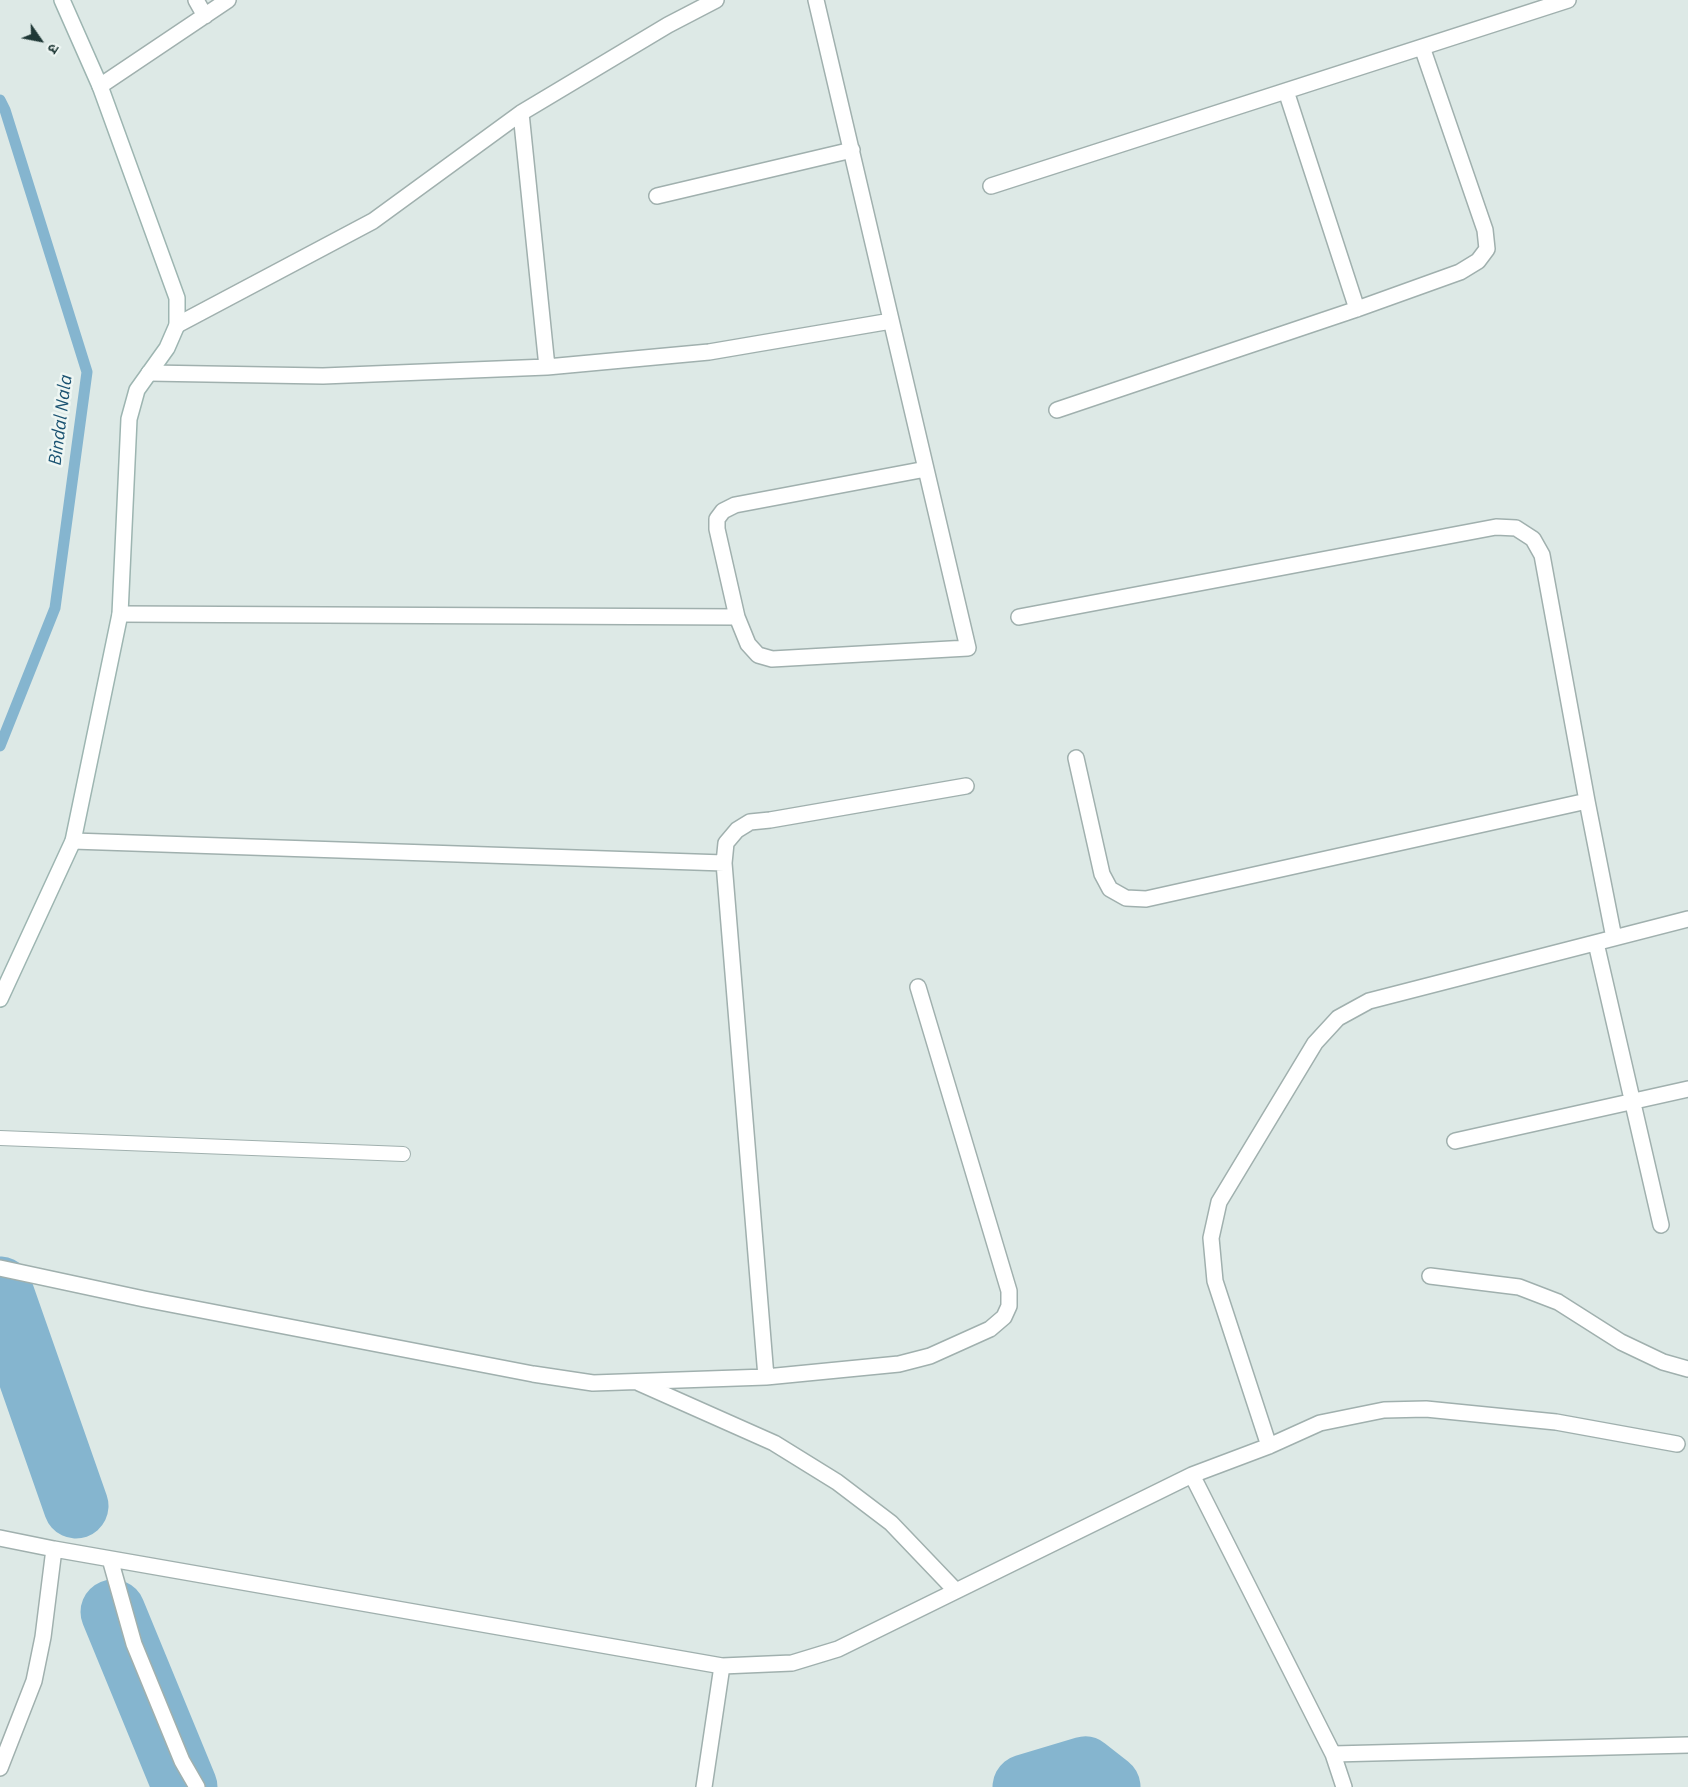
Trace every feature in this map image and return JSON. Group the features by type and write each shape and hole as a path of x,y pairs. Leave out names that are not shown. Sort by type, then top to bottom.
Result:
{"street":[{"path":"0,999 73,841 120,614 129,419 137,390 167,348 177,325 177,298 100,86 62,0"},
{"path":"196,0 205,16"},
{"path":"100,86 228,0"},
{"path":"177,325 373,221 521,113 668,24 716,0"},
{"path":"816,0 968,648 772,660 758,655 748,644 737,617 717,529 718,519 723,510 735,505 926,469"},
{"path":"991,186 1568,0"},
{"path":"1057,410 1357,309 1460,272 1478,261 1487,249 1485,230 1422,47"},
{"path":"1286,91 1357,309"},
{"path":"521,113 547,367"},
{"path":"657,196 852,150"},
{"path":"149,373 323,376 547,367 709,352 891,321"},
{"path":"1019,617 1496,527 1516,528 1533,539 1542,555 1614,938"},
{"path":"120,614 737,617"},
{"path":"1076,758 1102,874 1110,889 1126,898 1146,898 1587,801"},
{"path":"766,1377 724,863 726,843 737,830 750,822 966,786"},
{"path":"73,841 724,863"},
{"path":"1269,1446 1215,1282 1211,1238 1219,1202 1315,1043 1338,1018 1369,1002 1688,919"},
{"path":"1596,943 1661,1225"},
{"path":"0,1268 144,1299 533,1374 592,1383 766,1377 906,1362 930,1356 990,1329 1004,1317 1009,1306 1009,1291 918,987"},
{"path":"1455,1141 1688,1089"},
{"path":"1430,1276 1519,1287 1558,1302 1630,1346 1663,1362 1688,1369"},
{"path":"635,1382 774,1443 837,1482 891,1523 956,1591"},
{"path":"0,1538 722,1666 792,1663 838,1649 1192,1475 1269,1446 1320,1422 1384,1410 1426,1409 1556,1422 1677,1444"},
{"path":"1192,1475 1333,1754 1344,1787"},
{"path":"0,1768 34,1681 54,1549"},
{"path":"110,1559 134,1644 182,1761 197,1787"},
{"path":"704,1787 722,1666"},
{"path":"1333,1754 1688,1745"}],"lane":[{"path":"0,1138 403,1154"}],"waterway":[{"name":"Bindal Nala","path":"0,100 5,110 87,372 55,608 0,746"},
{"path":"0,1289 76,1506"},
{"path":"113,1612 185,1787"},
{"path":"1025,1787 1085,1769 1108,1787"}]}
